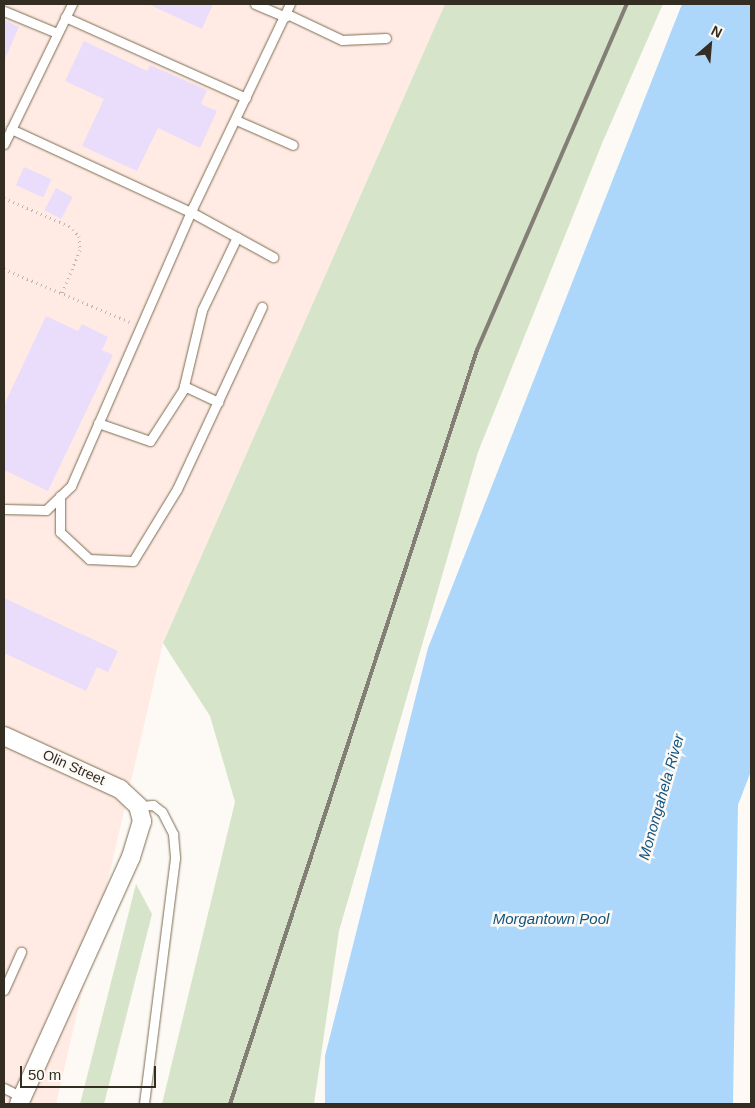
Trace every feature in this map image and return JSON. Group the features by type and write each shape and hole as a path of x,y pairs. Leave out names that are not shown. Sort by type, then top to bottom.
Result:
{"street":[{"name":"Olin Street","path":"4,736 96,776 138,806"},
{"path":"21,1101 139,837 142,821 138,806"}],"lane":[{"path":"4,144 72,4"},
{"path":"255,4 342,40 386,38"},
{"path":"4,510 46,510 71,486 191,212 286,16 290,4"},
{"path":"4,12 57,33"},
{"path":"65,17 246,98"},
{"path":"236,120 294,145"},
{"path":"11,129 191,212 273,257"},
{"path":"98,423 150,441 184,386 202,310 237,237"},
{"path":"60,496 60,532 89,559 133,561 177,489 262,307"},
{"path":"184,386 218,402"},
{"path":"138,806 153,805 162,812 173,834 175,858 144,1104"},
{"path":"4,990 21,952"},
{"path":"4,1088 21,1101"}],"path":[{"path":"4,198 69,226 79,236 80,250 62,293"},
{"path":"4,269 141,326"}],"shaded area":[{"path":"4,4 445,4 163,643 56,1104 4,1104"}],"green space":[{"path":"445,4 663,4 603,141 478,452 339,931 314,1104 162,1104 235,802 210,716 163,643"},
{"path":"136,884 152,914 104,1104 80,1104"}],"water":[{"name":"Morgantown Pool","path":"682,4 751,4 751,771 738,805 733,1104 325,1104 325,1056 428,648"}],"building":[{"path":"148,4 213,4 202,29"},
{"path":"4,20 19,27 4,61"},
{"path":"84,41 147,71 150,65 207,90 201,104 217,111 200,148 158,128 137,171 82,146 104,99 65,81"},
{"path":"24,167 51,179 43,197 16,185"},
{"path":"56,188 73,197 61,219 44,210"},
{"path":"46,316 78,331 82,324 108,337 102,350 113,355 48,491 4,470 4,405"},
{"path":"4,598 118,651 108,672 97,667 86,691 4,653"}],"railway":[{"path":"230,1104 477,350 627,4"}],"water label":[{"name":"Monongahela River","path":"661,797"}]}
